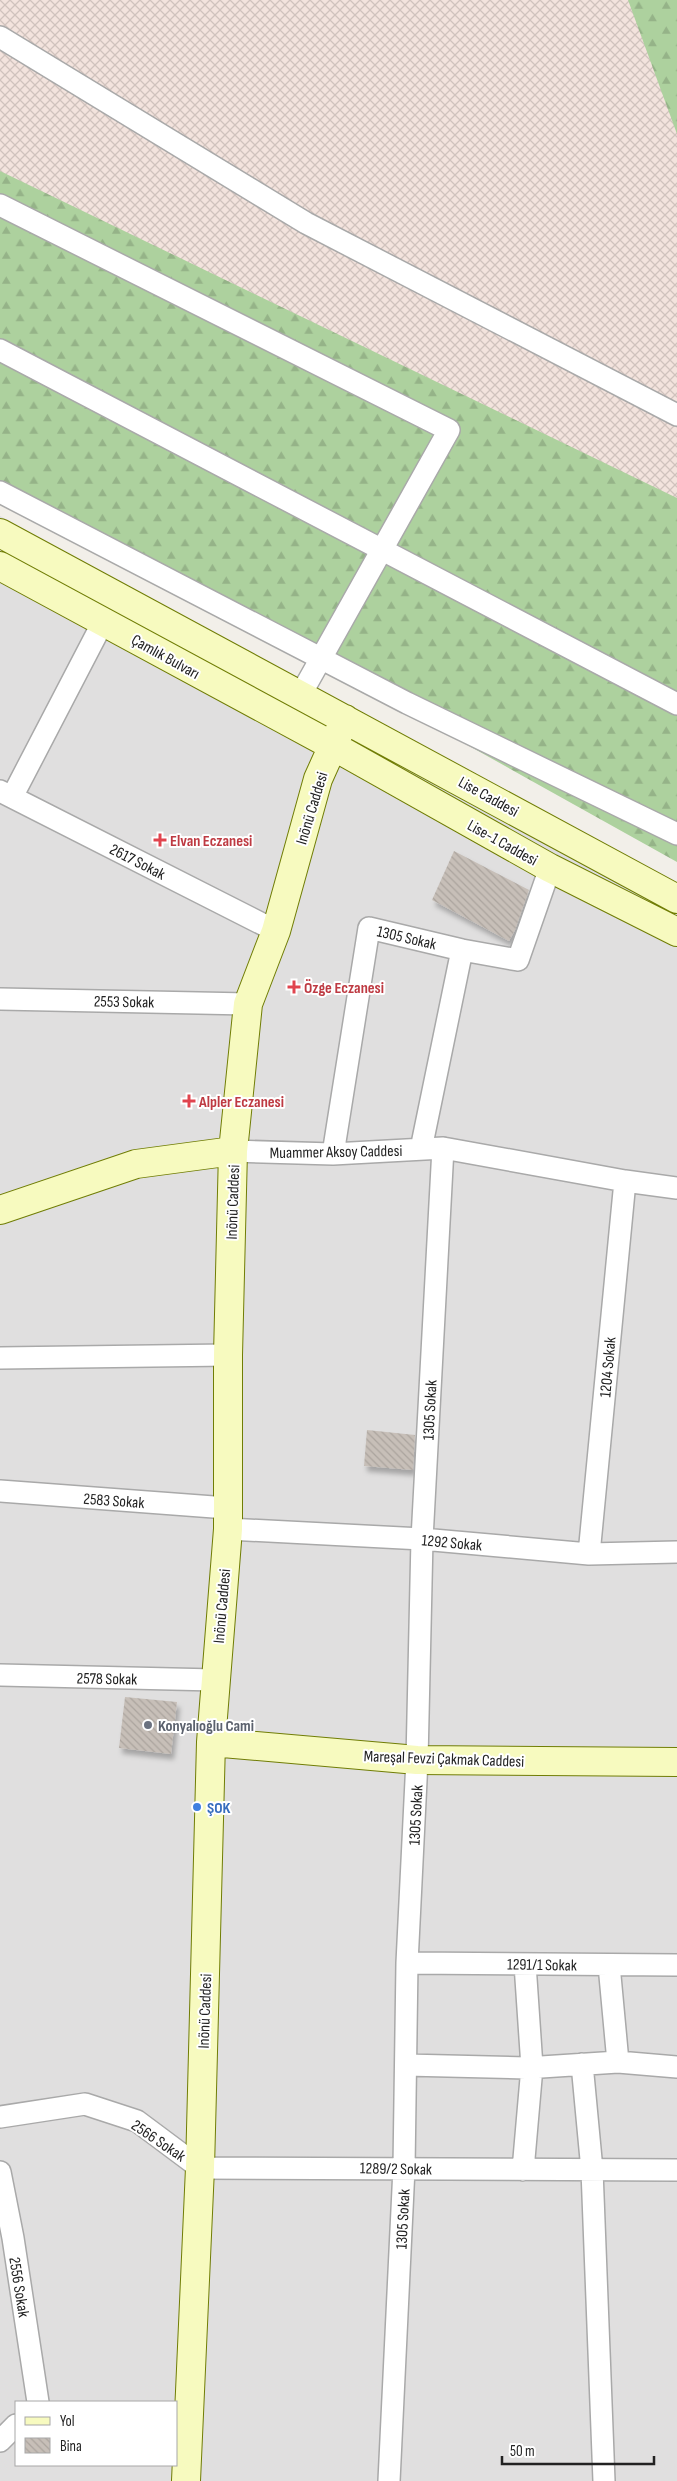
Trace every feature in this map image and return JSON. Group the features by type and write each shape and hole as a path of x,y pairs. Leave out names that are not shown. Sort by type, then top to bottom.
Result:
{"street":[{"path":"0,37 306,222 677,415"},
{"path":"0,205 449,430 300,694"},
{"path":"0,350 381,551 677,704"},
{"path":"0,492 322,657 407,703 677,834"},
{"name":"Çamlık Bulvarı","path":"0,533 300,694"},
{"name":"Çamlık Bulvarı","path":"0,566 333,746"},
{"path":"6,794 104,622"},
{"name":"Lise Caddesi","path":"300,694 677,899"},
{"name":"Inönü Caddesi","path":"186,2481 182,2429 200,2168 215,1680 228,1519 228,1355 233,1151 248,1004 276,931 318,778 345,719"},
{"name":"Lise-1 Caddesi","path":"333,746 550,868 677,932"},
{"name":"2617 Sokak","path":"6,794 276,931"},
{"name":"1305 Sokak","path":"332,1154 369,928 462,950 518,960 550,868"},
{"path":"421,1149 462,950"},
{"name":"2553 Sokak","path":"0,999 248,1004"},
{"name":"1305 Sokak","path":"389,2481 404,2168 408,1963 417,1760 422,1539 443,1148"},
{"name":"Muammer Aksoy Caddesi","path":"0,1210 136,1164 233,1151 332,1154 443,1148 625,1181 677,1188"},
{"name":"1204 Sokak","path":"589,1554 625,1181"},
{"path":"0,1358 228,1355"},
{"name":"2583 Sokak","path":"0,1491 228,1519"},
{"name":"1292 Sokak","path":"228,1519 589,1554 677,1552"},
{"name":"2578 Sokak","path":"0,1675 215,1680"},
{"name":"Mareşal Fevzi Çakmak Caddesi","path":"212,1742 417,1760 677,1762"},
{"name":"1291/1 Sokak","path":"408,1963 677,1965"},
{"path":"523,2170 532,2067 525,1964"},
{"path":"609,1964 618,2062"},
{"path":"406,2065 532,2067 618,2062 677,2067"},
{"path":"582,2064 592,2170 604,2481"},
{"name":"2566 Sokak","path":"0,2117 85,2104 137,2122 200,2168"},
{"name":"1289/2 Sokak","path":"200,2168 677,2170"},
{"name":"2556 Sokak","path":"0,2172 6,2241 38,2401"},
{"path":"0,2441 15,2426"}],"shaded area":[{"path":"0,0 677,0 677,845 416,717 0,505"},
{"path":"0,516 677,895 677,2481 0,2481"}],"green space":[{"path":"628,0 677,0 677,134"},
{"path":"0,171 677,498 677,862 0,484"}],"building":[{"path":"454,851 529,890 515,930 509,941 432,900"},
{"path":"367,1430 415,1435 413,1470 364,1466"},
{"name":"Konyalıoğlu Cami","path":"125,1697 177,1702 171,1754 119,1748"}],"place":[{"name":"Elvan Eczanesi","path":"160,840"},
{"name":"Özge Eczanesi","path":"294,987"},
{"name":"Alpler Eczanesi","path":"189,1101"},
{"name":"Konyalıoğlu Cami","path":"148,1725"},
{"name":"ŞOK","path":"197,1807"}]}
